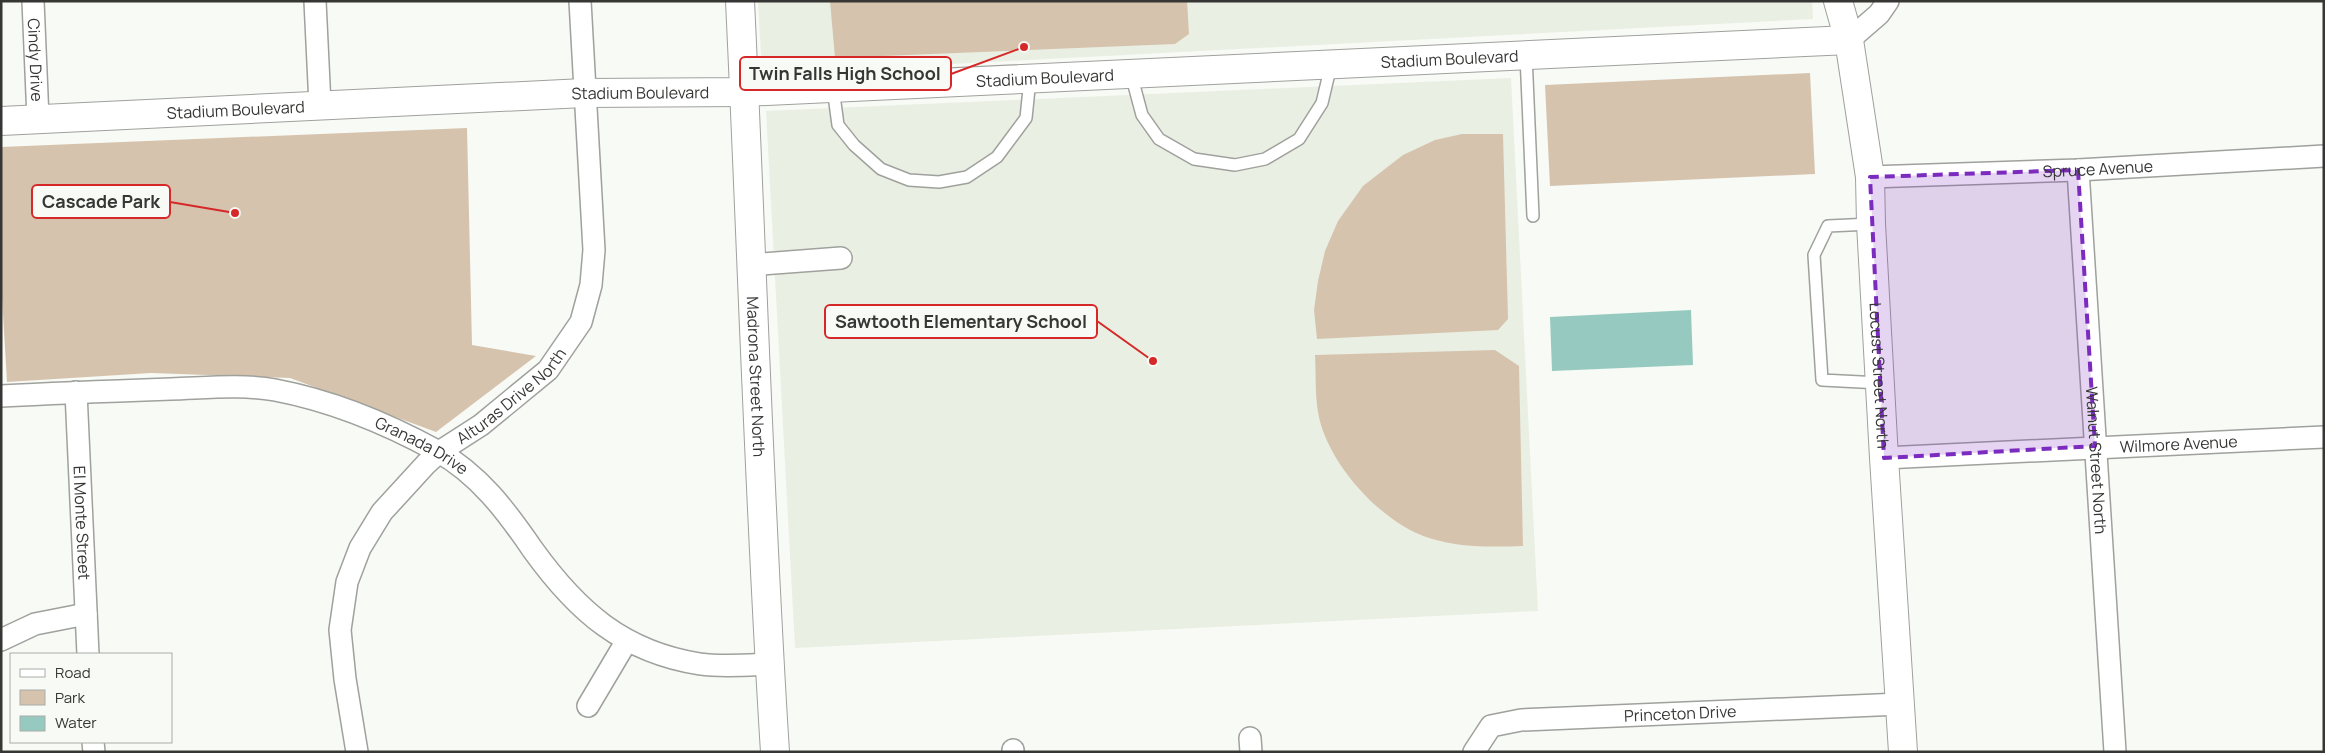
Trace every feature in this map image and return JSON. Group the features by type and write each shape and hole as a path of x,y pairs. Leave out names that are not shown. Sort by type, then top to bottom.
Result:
{"street":[{"name":"Cindy Drive","path":"33,1 38,119"},
{"path":"315,1 320,105"},
{"name":"Alturas Drive North","path":"357,752 345,679 340,630 347,582 360,548 382,512 439,452 481,425 548,370 581,322 591,285 594,250 580,1"},
{"name":"Madrona Street North","path":"740,1 745,92 750,265 775,752"},
{"name":"Locust Street North","path":"1838,1 1848,40 1870,177 1884,458 1903,752"},
{"path":"1848,40 1879,14 1888,1"},
{"name":"Stadium Boulevard","path":"1,121 584,93 745,92 1848,40"},
{"name":"Spruce Avenue","path":"1870,177 2078,170 2324,156"},
{"name":"Walnut Street North","path":"2078,170 2115,752"},
{"path":"750,265 841,258"},
{"name":"Granada Drive","path":"1,396 222,387 272,389 324,400 362,414 439,452 481,484 502,505 555,580 586,612 626,642 662,655 701,664 769,664"},
{"name":"El Monte Street","path":"76,392 88,653"},
{"name":"Wilmore Avenue","path":"1884,458 2095,446 2324,437"},
{"path":"1,640 35,624 86,614"},
{"path":"588,706 626,642"},
{"name":"Princeton Drive","path":"1474,752 1491,726 1521,720 1900,704"}],"lane":[{"path":"1526,55 1532,216"},
{"path":"1132,74 1142,115 1159,138 1194,160 1235,165 1266,158 1299,139 1322,103 1331,64"},
{"path":"833,88 838,125 854,145 867,157 881,168 909,180 939,182 967,177 997,157 1026,118 1030,79"},
{"path":"1871,224 1828,226 1814,256 1822,380 1880,383"}],"highlighted area":[{"path":"2078,170 2095,446 1884,458 1870,177"}],"shaded area":[{"path":"758,1 1812,1 1813,19 762,74"},
{"path":"1511,78 1538,611 795,648 766,111"}],"green space":[{"path":"830,1 1187,1 1189,34 1175,44 835,58"},
{"path":"1810,73 1815,174 1550,186 1545,85"},
{"path":"467,128 472,345 536,356 436,432 290,378 151,373 7,382 1,280 1,147"},
{"path":"1462,134 1503,134 1508,319 1498,330 1317,339 1314,310 1318,281 1325,251 1338,221 1363,186 1403,155 1435,140"},
{"path":"1495,350 1519,366 1523,546 1488,547 1452,544 1429,538 1393,519 1375,505 1358,488 1332,451 1323,431 1318,412 1315,355"}],"water":[{"path":"1691,310 1693,365 1552,371 1550,317"}],"place":[{"name":"Twin Falls High School","path":"1024,47"},
{"name":"Cascade Park","path":"235,213"},
{"name":"Sawtooth Elementary School","path":"1153,361"}]}
